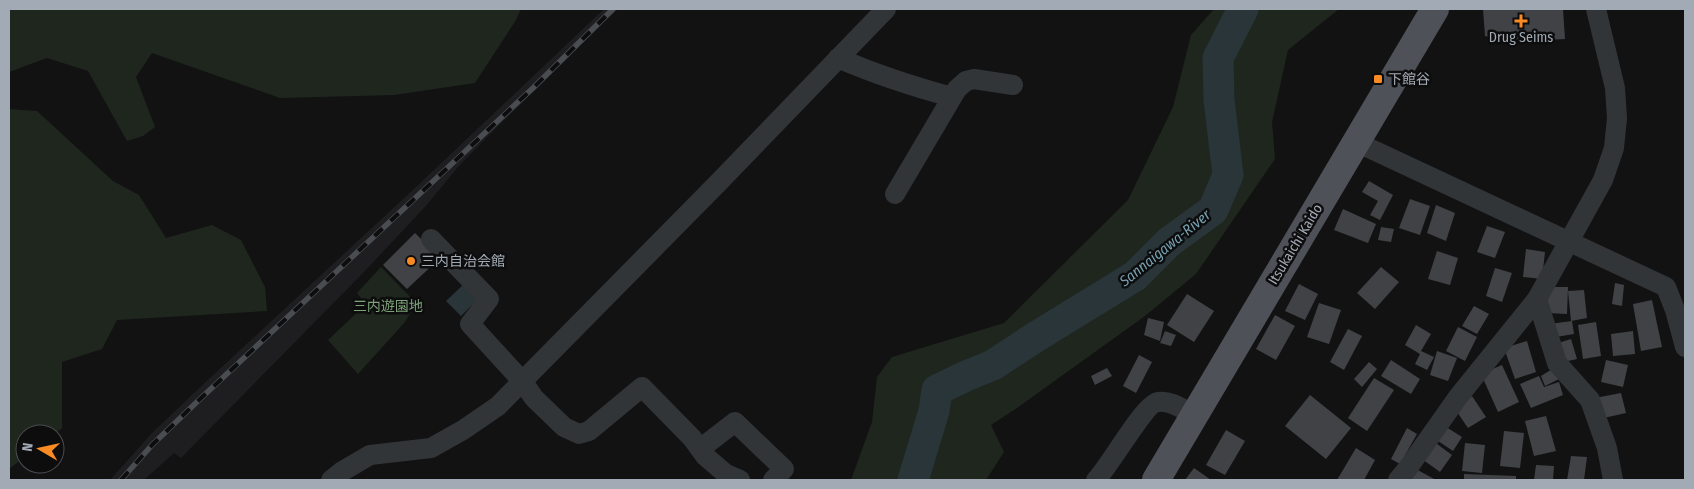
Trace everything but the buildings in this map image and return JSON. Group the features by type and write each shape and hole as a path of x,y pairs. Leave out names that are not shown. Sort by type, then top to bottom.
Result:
{"main road":[{"name":"Itsukaichi Kaido","path":"1156,480 1435,9"}],"street":[{"path":"331,480 370,455 431,448 463,430 498,406 886,9"},
{"path":"1398,480 1458,397 1537,299 1603,180 1614,148 1617,118 1615,88 1596,9"},
{"path":"838,58 877,75 952,97"},
{"path":"895,194 957,89 966,81 974,79 1013,85"},
{"path":"1356,142 1666,287 1675,310 1685,347"},
{"path":"431,239 489,299 470,324 523,382 534,398 564,428 579,434 589,431 642,387 692,438 705,456 726,474 740,480"},
{"path":"1537,299 1557,362 1590,400 1606,448 1613,480"},
{"path":"1096,480 1143,414 1155,403 1173,404 1194,415"},
{"path":"700,449 734,422 784,469 773,480"}],"shaded area":[{"path":"604,9 618,9 487,137 362,274 181,458 174,453 144,480 110,480 152,433 196,391"},
{"path":"464,284 478,299 461,316 446,301"}],"green space":[{"path":"9,9 521,9 516,20 475,83 394,95 280,98 152,53 136,77 155,127 143,136 127,141 88,71 47,58 9,72"},
{"path":"1214,9 1339,9 1288,50 1272,122 1275,159 1196,274 1145,316 991,425 1004,452 986,480 851,480 872,422 877,377 892,357 1004,323 1128,200 1173,107 1191,35"},
{"path":"9,109 37,111 113,181 139,195 166,238 212,225 241,240 265,287 267,311 117,320 102,349 62,362 62,424 15,424 15,464 9,469"},
{"name":"三内遊園地","path":"381,267 416,303 405,322 358,374 328,340 366,304 357,293"}],"waterway":[{"name":"Sannaigawa-River","path":"913,480 934,411 937,390 993,365 1135,276 1169,242 1213,210 1228,175 1219,100 1218,58 1243,9"}],"railway":[{"path":"121,480 152,445 200,399 533,88 613,9"}],"place":[{"name":"Drug Seims","path":"1521,21"},
{"name":"下館谷","path":"1378,79"},
{"name":"三内自治会館","path":"411,261"}]}
